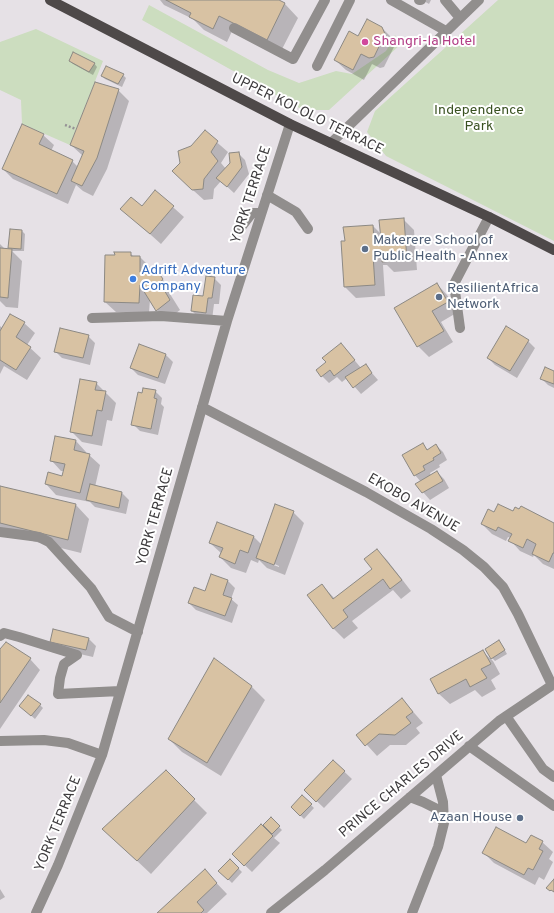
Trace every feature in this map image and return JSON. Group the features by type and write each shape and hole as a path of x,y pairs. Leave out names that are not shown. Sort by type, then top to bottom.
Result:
{"main road":[{"name":"UPPER KOLOLO TERRACE","path":"50,0 290,124 489,217 554,250"}],"street":[{"path":"234,28 293,59 325,0"},
{"path":"318,66 350,0"},
{"path":"391,0 446,31"},
{"path":"445,0 460,18"},
{"path":"331,143 479,0"},
{"name":"YORK TERRACE","path":"36,913 58,865 102,754 227,321 290,124"},
{"path":"267,195 296,212 308,229"},
{"path":"239,230 252,213 261,213"},
{"path":"460,328 454,284 489,217"},
{"path":"92,318 161,316 227,321"},
{"name":"EKOBO AVENUE","path":"202,407 366,492 431,529 463,550 484,567 503,587 553,684"},
{"path":"0,532 39,537 49,542 91,588 110,618 138,632"},
{"path":"0,636 4,633 19,636 77,655 64,664 58,694 120,691"},
{"name":"PRINCE CHARLES DRIVE","path":"271,913 325,870 469,746 506,716 553,684"},
{"path":"506,716 543,769 554,777"},
{"path":"0,741 44,740 68,743 102,754"},
{"path":"469,746 554,806"},
{"path":"412,913 438,847 444,823 443,802 436,775"},
{"path":"410,797 435,808 444,823"}],"path":[{"path":"65,125 76,129"}],"green space":[{"name":"Independence Park","path":"498,0 554,0 554,241 386,156 367,132 375,111"},
{"path":"149,5 268,70 299,83 336,71 352,74 386,51 395,35 401,44 329,110 303,110 142,20"},
{"path":"36,29 103,61 70,145 22,124 21,100 0,90 0,42"}],"building":[{"path":"166,0 279,0 285,3 267,40 219,16 213,29 189,17 191,13"},
{"path":"367,19 382,27 385,34 374,57 369,58 361,54 353,70 334,60 349,31 358,36"},
{"path":"73,52 95,63 89,72 69,61"},
{"path":"106,66 124,74 118,84 101,76"},
{"path":"95,82 119,89 97,158 82,186 71,181 84,151 70,145"},
{"path":"22,124 44,134 39,144 73,160 57,194 2,169"},
{"path":"205,130 218,141 211,152 218,161 204,179 203,189 192,190 172,171 180,163 178,151 191,146"},
{"path":"239,152 242,167 227,187 216,178 230,163 229,153"},
{"path":"155,190 174,206 150,234 120,209 131,197 142,206"},
{"path":"404,218 407,260 382,262 382,255 373,255 375,285 344,287 341,241 345,241 343,227 373,225 374,241 381,240 379,220"},
{"path":"10,229 22,230 21,249 8,248"},
{"path":"0,248 12,249 8,298 0,297"},
{"path":"114,252 131,252 131,256 140,256 140,272 142,269 153,275 158,272 163,279 160,283 170,300 156,311 140,285 139,303 104,302 105,255 115,255"},
{"path":"206,276 215,277 212,298 208,298 206,313 191,311 193,295 203,296"},
{"path":"437,283 448,302 432,311 444,331 417,347 394,308"},
{"path":"10,314 25,322 16,337 31,347 16,370 0,360 0,331"},
{"path":"506,326 529,340 510,371 487,358"},
{"path":"60,328 89,335 83,358 54,352"},
{"path":"341,343 355,360 334,376 330,370 321,377 316,370 326,362 322,358"},
{"path":"139,344 166,354 158,378 130,368"},
{"path":"366,364 372,373 353,388 345,377"},
{"path":"545,367 554,371 554,384 540,379"},
{"path":"80,379 97,382 95,390 106,391 102,411 97,410 92,436 70,432"},
{"path":"143,388 156,390 154,398 157,399 151,429 131,425 138,392 142,393"},
{"path":"55,436 76,440 74,450 90,454 80,493 45,484 48,472 62,476 65,464 50,461"},
{"path":"423,443 427,450 436,444 441,453 433,458 434,460 423,466 425,470 414,476 402,455"},
{"path":"437,471 443,481 422,493 415,484"},
{"path":"90,484 122,492 119,508 86,500"},
{"path":"0,486 76,504 68,540 0,523"},
{"path":"275,504 294,511 274,565 256,558"},
{"path":"498,504 513,511 515,507 519,509 521,506 554,523 554,553 549,562 532,554 536,544 527,539 523,548 508,541 512,534 498,527 496,531 481,524 488,509 494,512"},
{"path":"217,522 254,536 248,553 240,550 235,564 219,557 223,548 209,543"},
{"path":"377,549 402,580 390,589 383,579 343,610 348,617 333,629 307,595 322,584 333,599 372,569 364,559"},
{"path":"211,574 228,580 223,595 232,598 225,616 188,603 194,587 205,591"},
{"path":"53,629 89,638 86,650 50,642"},
{"path":"499,640 505,650 491,659 485,649"},
{"path":"6,642 31,658 0,703 0,649"},
{"path":"483,650 491,664 481,669 487,678 470,687 466,679 438,694 430,679"},
{"path":"214,658 252,686 207,763 168,739"},
{"path":"28,695 41,704 31,716 19,706"},
{"path":"402,698 413,712 406,717 411,723 395,735 379,734 365,746 356,735"},
{"path":"333,760 345,771 316,802 304,790"},
{"path":"166,770 195,799 137,861 102,829"},
{"path":"302,795 312,804 300,816 291,807"},
{"path":"271,817 280,826 272,834 263,825"},
{"path":"261,824 273,836 244,866 232,854"},
{"path":"496,827 526,843 531,835 543,841 539,849 543,851 533,870 528,868 524,875 482,853"},
{"path":"230,859 239,868 228,880 218,871"},
{"path":"205,869 217,883 197,902 204,910 201,913 157,913"},
{"path":"554,879 554,892 546,888"}],"place":[{"name":"Shangri-la Hotel","path":"365,42"},
{"name":"Makerere School of Public Health - Annex","path":"365,249"},
{"name":"Adrift Adventure Company","path":"133,279"},
{"name":"ResilientAfrica Network","path":"439,297"},
{"name":"Azaan House","path":"520,818"}]}
